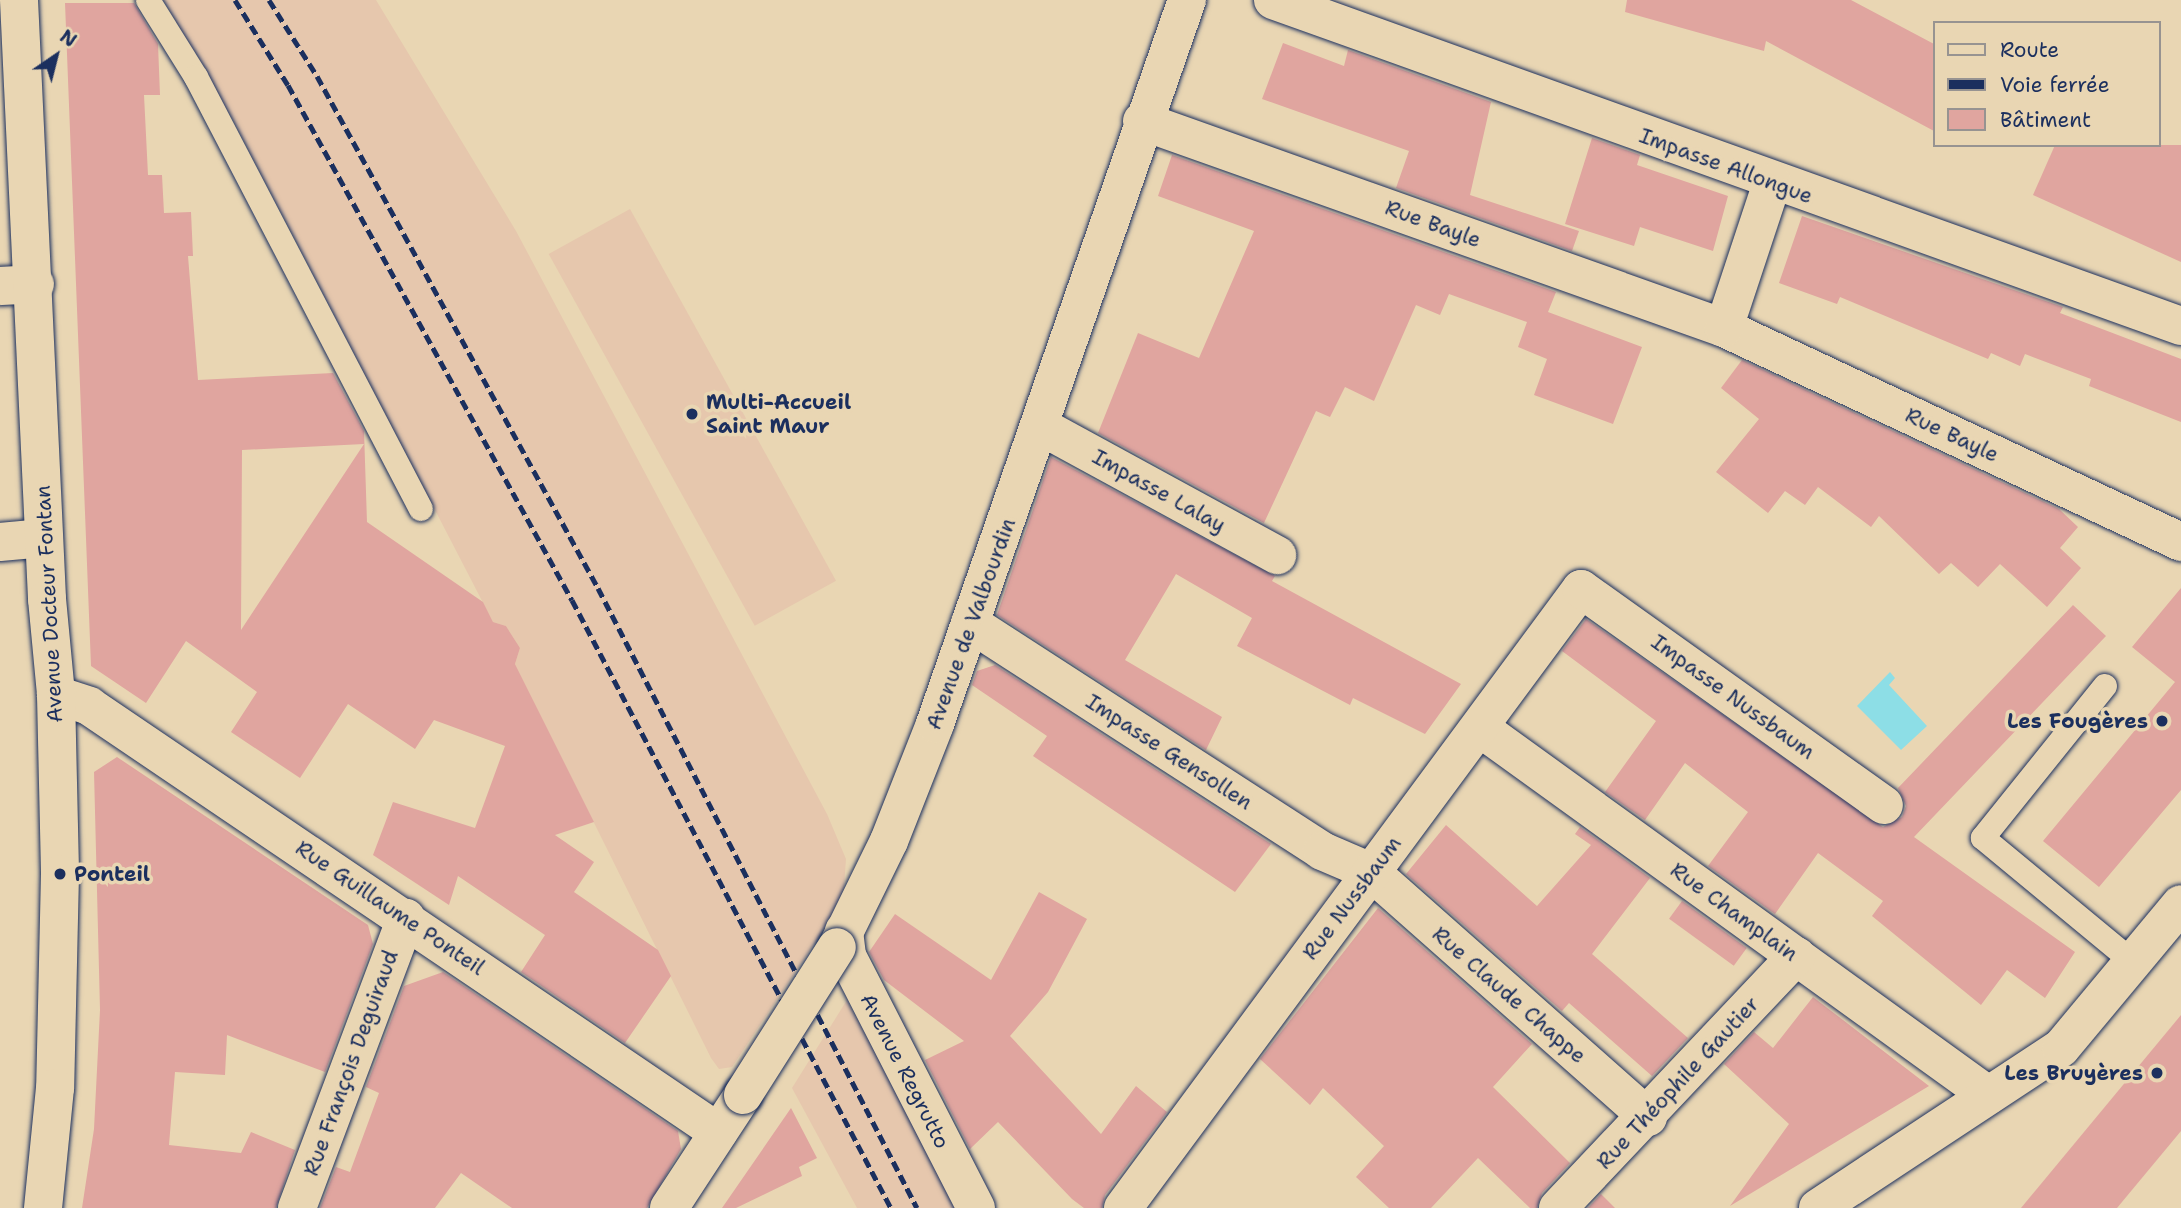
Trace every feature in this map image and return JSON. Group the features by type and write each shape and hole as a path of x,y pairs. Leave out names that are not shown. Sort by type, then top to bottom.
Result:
{"street":[{"name":"Avenue Docteur Fontan","path":"19,0 17,285 44,538 56,695 60,874 56,1062 43,1208"},
{"name":"Avenue de Valbourdin","path":"669,1208 841,939 889,841 1042,427 1142,121 1187,0"},
{"name":"Impasse Allongue","path":"1273,0 1772,183 2181,326"},
{"name":"Rue Bayle","path":"1142,121 1724,328 2181,542"},
{"path":"1724,328 1772,183"},
{"name":"Impasse Lalay","path":"1042,427 1277,555"},
{"path":"0,541 44,538"},
{"name":"Rue Nussbaum","path":"1124,1208 1581,589"},
{"name":"Impasse Nussbaum","path":"1581,589 1884,805"},
{"name":"Impasse Gensollen","path":"970,623 1322,851 1371,872"},
{"name":"Rue Guillaume Ponteil","path":"56,695 89,706 718,1132"},
{"name":"Rue Champlain","path":"1480,728 1988,1096"},
{"name":"Rue Claude Chappe","path":"1371,872 1648,1117"},
{"path":"1818,1208 2061,1048 2181,904"},
{"name":"Rue François Deguiraud","path":"297,1208 405,918"},
{"name":"Avenue Regrutto","path":"841,939 847,957 976,1208"},
{"name":"Rue Théophile Gautier","path":"1559,1208 1648,1117 1796,956"}],"lane":[{"path":"148,0 196,77 421,509"},
{"path":"2105,686 1983,838 2133,962"}],"shaded area":[{"path":"163,0 376,0 516,231 827,814 846,859 843,900 732,1067 719,1069 711,1058 515,664 520,648 506,626 493,622 233,120"},
{"name":"Multi-Accueil Saint Maur","path":"630,209 836,581 755,626 549,254"},
{"path":"847,1000 958,1208 857,1208 792,1088"}],"water":[{"path":"1890,672 1895,678 1889,685 1927,726 1901,750 1857,706"}],"building":[{"path":"1627,0 1851,0 1932,43 1932,130 1766,41 1764,51 1625,12"},
{"path":"65,3 134,3 158,44 160,95 144,95 148,175 162,175 164,213 191,212 193,256 188,256 198,380 333,373 364,431 367,522 483,602 493,622 506,626 520,648 515,664 594,822 555,835 594,862 574,892 658,950 671,976 625,1043 521,972 545,935 458,876 449,905 373,855 393,802 475,828 505,746 434,720 415,749 348,704 300,778 231,732 257,692 186,641 146,703 91,666","holes":["364,444 241,630 242,450"]},
{"path":"1283,43 1344,66 1348,50 1491,102 1470,195 1579,231 1572,251 1396,188 1409,151 1262,99"},
{"path":"1592,138 1640,155 1637,165 1728,196 1713,251 1640,227 1634,246 1565,224"},
{"path":"2181,145 2181,262 2033,195 2054,147"},
{"path":"1172,155 1556,292 1548,312 1642,347 1613,424 1534,395 1547,359 1518,347 1527,322 1449,294 1440,315 1416,305 1374,401 1345,387 1330,417 1316,411 1264,523 1098,433 1138,333 1199,358 1254,231 1158,196"},
{"path":"1802,216 2063,307 2060,313 2181,359 2181,422 2089,386 2091,379 2025,354 2020,366 1991,353 1988,359 1840,297 1837,304 1779,283"},
{"path":"1742,360 2059,509 2078,527 2060,548 2081,568 2047,607 2000,564 1978,587 1951,563 1939,574 1879,516 1871,527 1818,487 1805,505 1785,491 1768,513 1716,472 1759,419 1721,388"},
{"path":"1051,457 1275,576 1272,581 1461,684 1425,734 1353,698 1350,705 1237,646 1252,618 1176,574 1125,660 1222,717 1206,750 997,615"},
{"name":"Les Fougères","path":"2181,588 2181,790 2099,887 2043,841 2175,682 2132,647"},
{"path":"2073,605 2106,636 1914,837 2075,952 2045,998 2007,970 1981,1005 1872,916 1883,901 1818,853 1775,914 1708,866 1748,812 1685,763 1645,820 1605,792 1656,721 1562,651 1586,619 1883,827 1902,817 1906,806 1898,788"},
{"path":"995,665 1271,844 1235,892 1033,756 1047,736 972,685 977,671"},
{"path":"117,757 368,925 373,944 325,1072 227,1035 225,1075 175,1072 169,1145 241,1153 251,1132 295,1150 276,1208 82,1208 94,1129 100,1010 94,772"},
{"path":"1446,825 1537,906 1591,845 1575,834 1580,827 1650,878 1592,954 1688,1038 1652,1076 1569,1003 1562,1011 1406,874"},
{"path":"1039,892 1087,919 1048,992 1010,1036 1101,1134 1136,1086 1167,1112 1105,1195 1102,1208 1084,1208 1072,1199 998,1122 970,1149 925,1060 964,1041 884,980 869,952 895,914 991,980"},
{"path":"1682,901 1747,948 1734,966 1669,919"},
{"path":"1378,908 1532,1044 1493,1087 1570,1163 1542,1193 1537,1208 1530,1208 1478,1158 1431,1208 1389,1208 1356,1177 1384,1146 1323,1088 1310,1105 1260,1059"},
{"path":"443,972 678,1131 681,1149 647,1208 512,1208 461,1173 435,1208 320,1208 336,1167 350,1172 379,1093 366,1087 404,986"},
{"path":"1813,997 1929,1086 1730,1206 1789,1124 1724,1064 1754,1032 1773,1048"},
{"name":"Les Bruyères","path":"2181,1015 2181,1131 2117,1208 2021,1208"},
{"path":"791,1108 817,1158 799,1167 802,1176 736,1208 722,1208"},
{"path":"1601,1194 1615,1208 1588,1208"}],"railway":[{"path":"235,0 288,85 572,600 891,1208"},
{"path":"269,0 317,76 598,588 917,1208"}],"place":[{"name":"Multi-Accueil Saint Maur","path":"692,414"},
{"name":"Les Fougères","path":"2162,721"},
{"name":"Ponteil","path":"60,874"},
{"name":"Les Bruyères","path":"2157,1073"}]}
